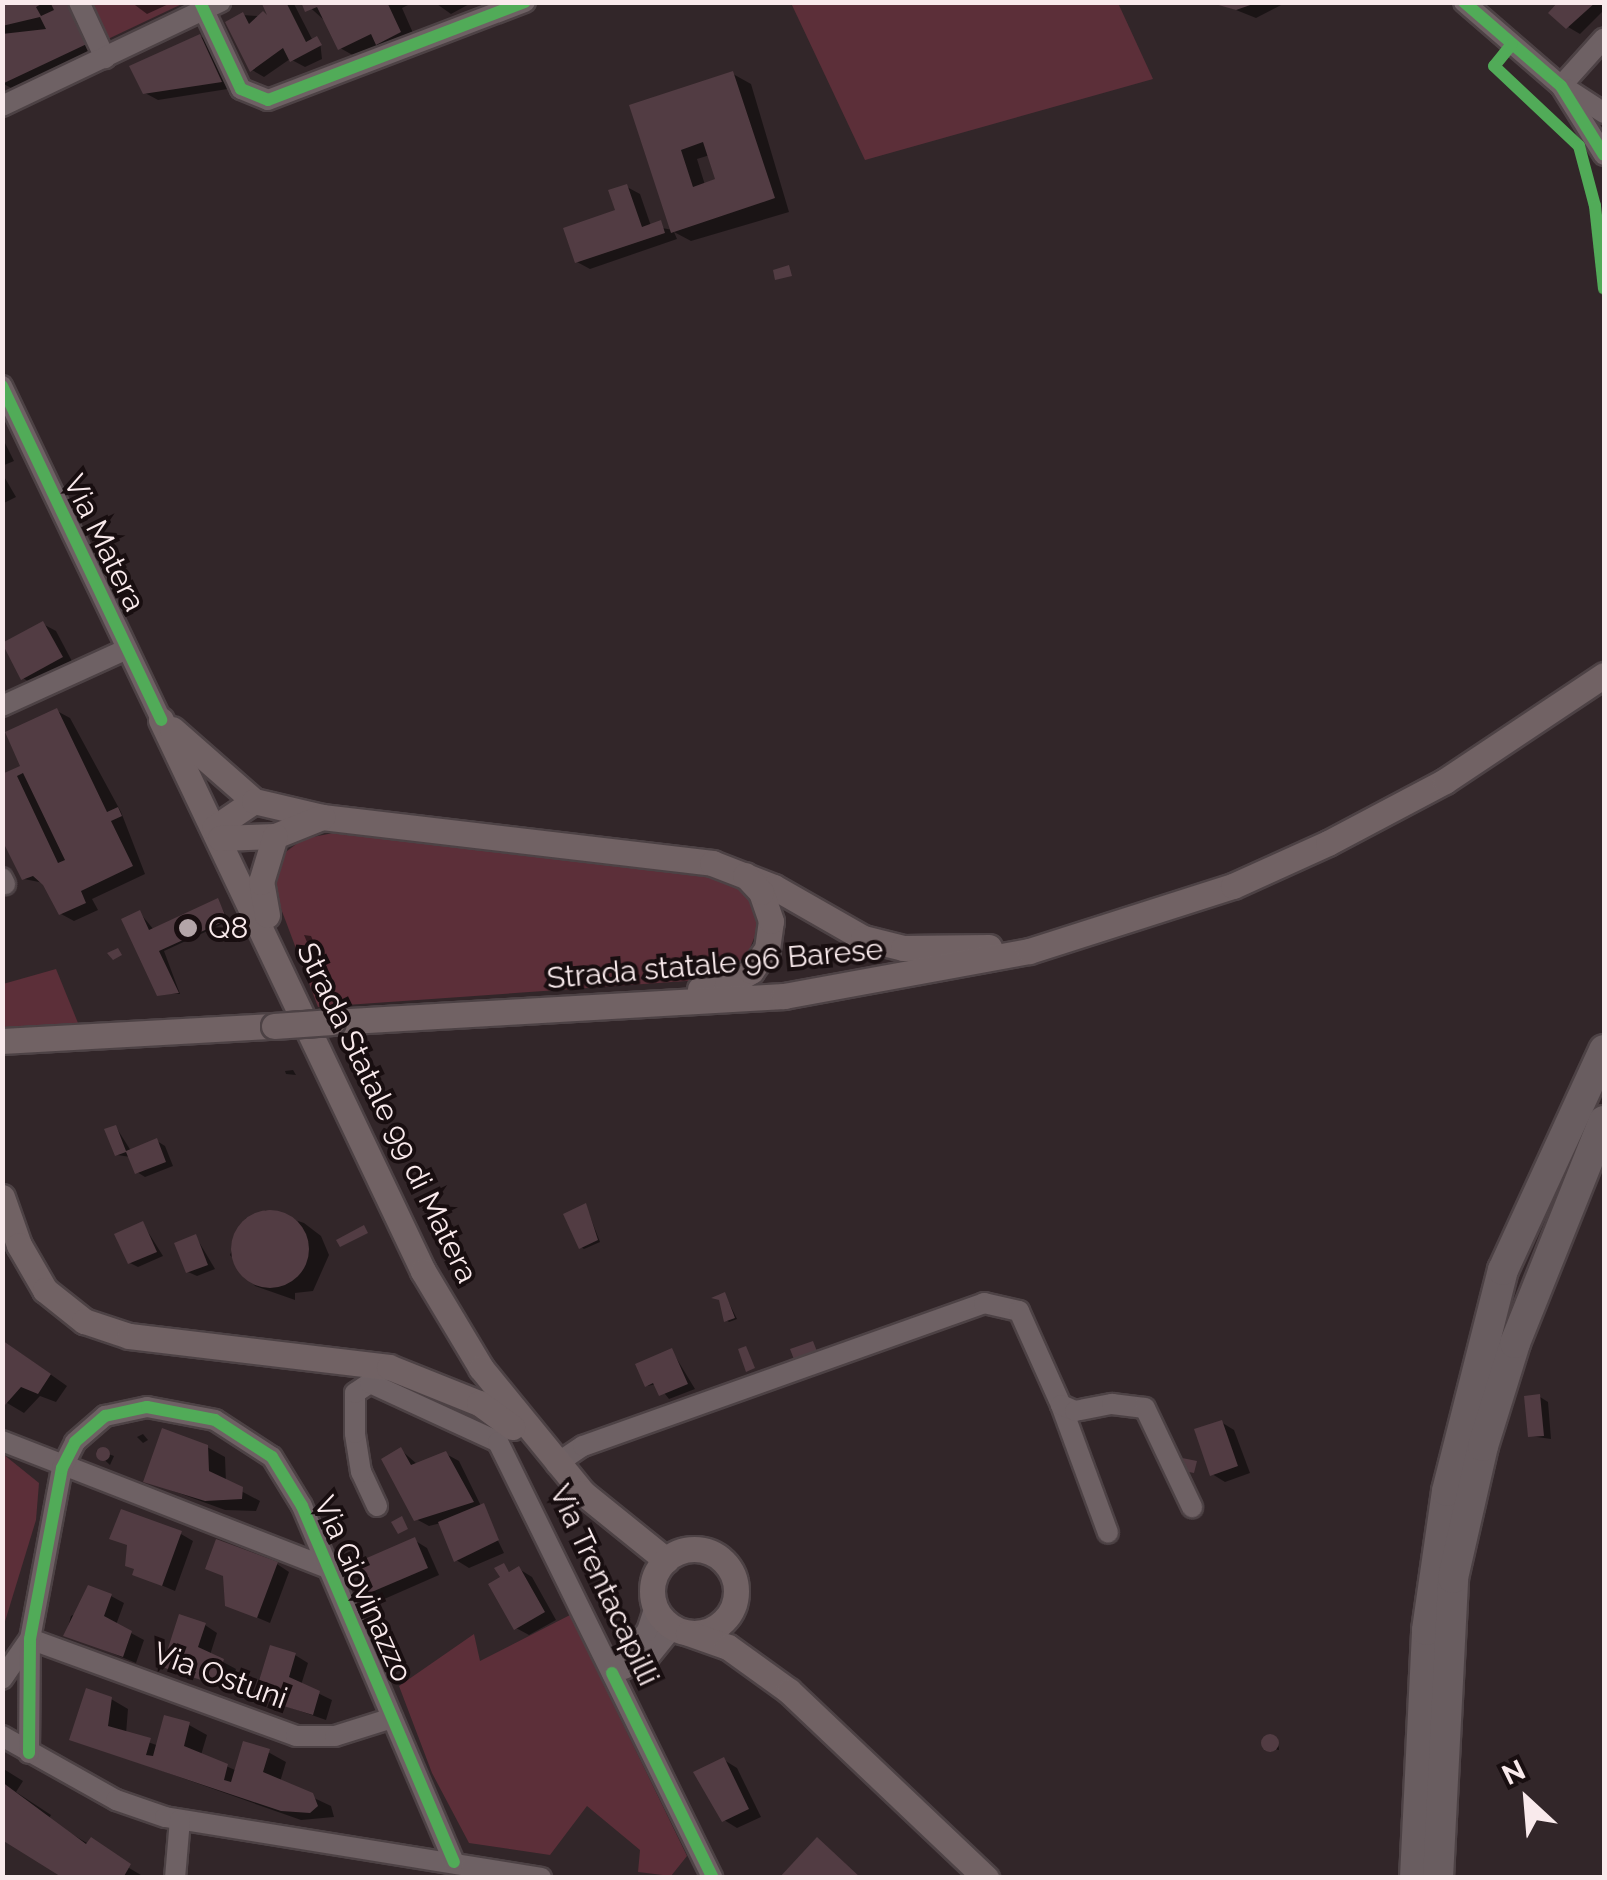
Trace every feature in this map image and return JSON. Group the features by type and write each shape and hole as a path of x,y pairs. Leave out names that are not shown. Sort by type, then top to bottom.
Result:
{"highway":[{"path":"1415,1878 1427,1630 1447,1491 1503,1270 1604,1050"},
{"path":"1438,1878 1458,1560 1515,1343 1604,1120"}],"main road":[{"name":"Strada statale 96 Barese","path":"2,1041 784,996 905,978 1146,916 1232,886 1445,781 1604,674"},
{"path":"161,720 254,802 322,817 741,871 832,925 903,948 983,949 1146,916"},
{"name":"Strada Statale 99 di Matera","path":"161,720 423,1271 489,1380 537,1444 596,1506 658,1582"},
{"path":"217,833 254,802"},
{"path":"217,833 275,836 322,817"},
{"path":"273,950 261,882 275,836"},
{"path":"536,1013 726,985 750,971 766,949 771,921 761,892 741,871"},
{"path":"2,1197 44,1290 84,1320 128,1336 389,1367 479,1402 537,1444"},
{"path":"680,1630 710,1630 728,1616 737,1590 728,1564 705,1550 658,1582 680,1630 728,1648 789,1691"},
{"path":"728,1616 789,1691 986,1878"}],"street":[{"path":"78,2 105,58"},
{"path":"2,106 208,5 241,89 268,100 525,2"},
{"path":"1464,2 1561,86 1604,113"},
{"path":"1561,86 1604,38"},
{"path":"1561,86 1604,155"},
{"name":"Via Matera","path":"2,386 161,720"},
{"path":"2,706 127,649"},
{"path":"556,1464 583,1446 984,1304 1019,1311 1060,1405 1108,1533"},
{"name":"Via Trentacapilli","path":"377,1506 361,1472 356,1433 355,1393 370,1383 498,1442 612,1673 704,1873"},
{"path":"1060,1405 1075,1412 1112,1404 1145,1408 1192,1507"},
{"name":"Via Giovinazzo","path":"62,1468 76,1442 105,1416 147,1407 215,1420 272,1456 328,1568 454,1862"},
{"path":"2,1441 62,1468 328,1568"},
{"path":"29,1754 30,1638 62,1468"},
{"path":"612,1673 647,1632 658,1582"},
{"path":"612,1673 650,1656 680,1630"},
{"path":"2,1679 30,1638"},
{"name":"Via Ostuni","path":"30,1638 296,1736 335,1736 392,1718"},
{"path":"2,1736 116,1800 180,1820 541,1878"},
{"path":"175,1878 180,1820"}],"shaded area":[{"path":"91,3 184,3 108,39"},
{"path":"791,3 1118,3 1153,79 865,160"},
{"path":"333,833 724,872 745,884 759,925 744,964 715,979 318,1007 274,890 283,854 303,839"},
{"path":"56,969 78,1023 3,1027 3,984"},
{"path":"3,1454 39,1483 36,1520 3,1628"},
{"path":"570,1615 687,1856 671,1876 638,1872 640,1850 587,1806 550,1855 469,1843 432,1773 399,1686 474,1634 480,1661"}],"building":[{"path":"2,2 45,2 36,7 41,16 54,10 50,2 72,2 91,42 2,84 2,34 46,29 40,17 2,26"},
{"path":"286,2 306,42 317,36 322,45 290,62 283,48 250,72 225,22 243,12 249,24 263,11 267,15 262,4"},
{"path":"301,2 387,2 401,32 376,45 371,34 338,50 317,7 305,12"},
{"path":"1208,2 1259,2 1236,10"},
{"path":"1558,2 1596,2 1566,29 1548,13"},
{"path":"200,34 222,82 143,94 129,66"},
{"path":"733,71 775,198 671,233 629,105","holes":["703,142 715,179 693,187 681,150"]},
{"path":"627,184 642,227 661,220 665,233 575,263 563,228 615,210 608,190"},
{"path":"789,265 792,276 775,280 773,270"},
{"path":"43,621 63,657 21,680 2,643"},
{"path":"57,708 107,812 118,807 122,816 111,821 133,866 81,891 86,903 59,915 43,885 33,876 22,880 2,840 2,774 20,766 5,732","holes":["23,773 65,860 58,863 17,776"]},
{"path":"218,898 227,920 159,951 179,993 157,996 121,919 140,910 149,930"},
{"path":"118,948 122,955 113,960 107,953"},
{"path":"116,1125 126,1151 157,1138 166,1162 135,1174 126,1152 115,1156 104,1129"},
{"path":"586,1203 598,1240 579,1249 563,1214"},
{"path":"270,1210 298,1221 309,1249 298,1277 270,1288 242,1277 231,1249 242,1221"},
{"path":"143,1221 157,1252 128,1264 114,1234"},
{"path":"364,1225 368,1233 340,1247 336,1240"},
{"path":"196,1234 208,1265 186,1273 174,1243"},
{"path":"725,1292 735,1318 724,1322 719,1300 711,1298"},
{"path":"2,1340 51,1374 38,1394 21,1387 5,1405"},
{"path":"813,1341 818,1354 795,1362 790,1349"},
{"path":"746,1346 755,1368 746,1372 738,1349"},
{"path":"672,1348 688,1384 659,1396 653,1383 645,1387 635,1364"},
{"path":"1540,1394 1544,1436 1528,1437 1524,1396"},
{"path":"1222,1420 1238,1466 1210,1476 1194,1429"},
{"path":"162,1428 208,1445 209,1471 243,1487 242,1499 205,1501 143,1482"},
{"path":"103,1447 110,1454 103,1461 96,1454"},
{"path":"401,1447 411,1465 446,1451 474,1502 414,1521 381,1459"},
{"path":"1182,1458 1197,1461 1194,1473 1179,1470"},
{"path":"484,1503 499,1540 454,1562 438,1522"},
{"path":"121,1509 182,1531 162,1586 132,1575 134,1569 125,1566 127,1545 109,1539"},
{"path":"402,1516 408,1529 398,1534 391,1522"},
{"path":"415,1537 428,1568 367,1594 353,1564"},
{"path":"216,1539 278,1562 257,1618 225,1606 223,1576 205,1569"},
{"path":"504,1563 509,1572 519,1566 545,1612 514,1630 488,1584 500,1577 494,1568"},
{"path":"88,1585 112,1594 104,1616 132,1631 123,1657 63,1636"},
{"path":"179,1614 206,1623 198,1647 224,1659 216,1685 162,1667"},
{"path":"270,1645 296,1653 289,1677 320,1691 313,1715 254,1697"},
{"path":"86,1688 112,1697 108,1726 151,1738 146,1755 153,1756 164,1715 190,1722 184,1746 228,1764 224,1780 231,1782 243,1741 270,1749 263,1772 313,1793 318,1806 310,1813 281,1811 69,1740"},
{"path":"1270,1734 1277,1736 1277,1750 1270,1752 1263,1750 1261,1743 1263,1736"},
{"path":"724,1757 749,1809 722,1822 693,1772"},
{"path":"2,1782 86,1844 91,1837 131,1864 123,1878 63,1878 2,1840"},
{"path":"817,1837 861,1878 779,1878"}],"cycle path":[{"path":"200,2 241,89 268,100 525,2"},
{"path":"1464,2 1561,86 1604,155"},
{"path":"1512,44 1494,66 1579,146 1595,206 1604,289"},
{"path":"2,386 161,720"},
{"path":"29,1753 30,1639 62,1468 75,1442 105,1416 147,1407 215,1420 272,1457 302,1506 454,1862"},
{"path":"612,1673 713,1878"}],"place":[{"name":"Q8","path":"188,928"}]}
